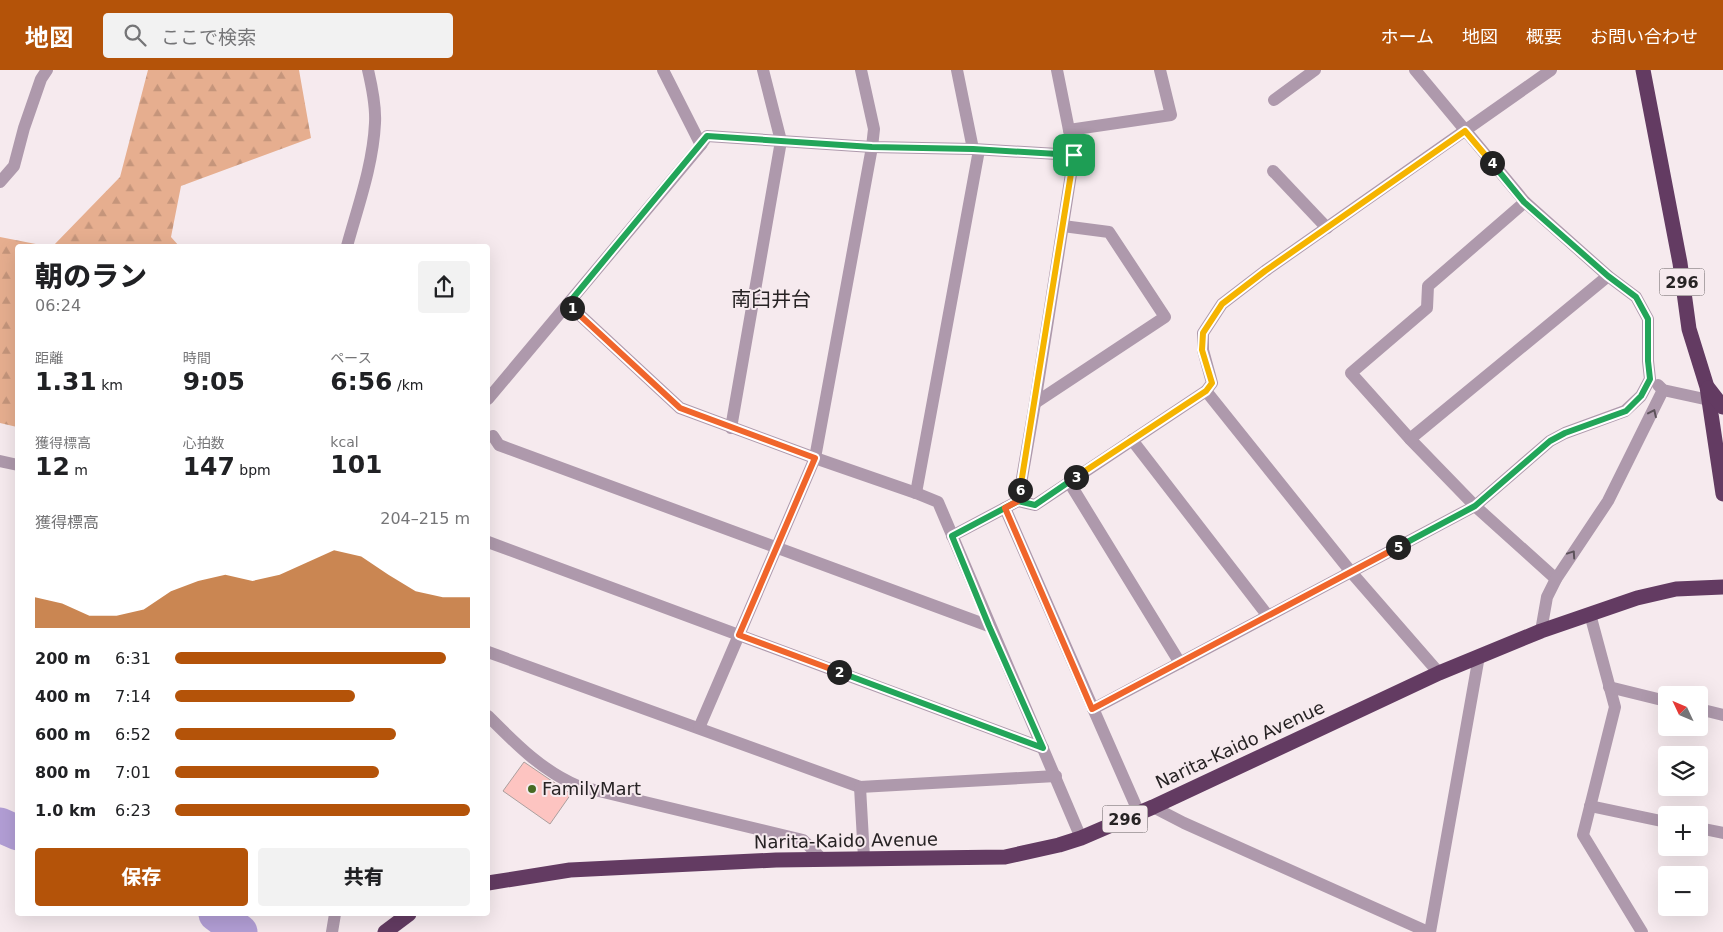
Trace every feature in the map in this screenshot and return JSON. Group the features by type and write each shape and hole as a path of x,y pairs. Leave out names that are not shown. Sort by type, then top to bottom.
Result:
{"highway":[{"name":"296","path":"1643,70 1680,263 1689,329 1713,398 1723,494"},
{"name":"Narita-Kaido Avenue","path":"490,882 570,870 822,858 1005,857 1059,845 1081,838 1139,813 1439,673 1541,631 1637,598 1676,589 1723,587"},
{"path":"384,932 406,916"}],"street":[{"path":"0,182 14,166 24,128 41,79 47,70"},
{"path":"348,244 369,165 375,122 372,87 368,70"},
{"path":"663,70 700,145"},
{"path":"731,428 781,141 763,70"},
{"path":"699,728 815,458 872,147 874,129 861,70"},
{"path":"916,492 976,149 957,70"},
{"path":"1018,501 1074,155 1057,70"},
{"path":"1069,130 1171,115 1160,70"},
{"path":"1274,100 1316,70"},
{"path":"1092,709 1475,506 1550,441 1565,433 1626,411 1641,396 1650,379 1648,319 1636,297 1608,276 1524,202 1415,70"},
{"path":"952,536 1018,501 1035,505 1206,391 1212,383 1202,350 1203,333 1222,304 1265,271 1551,70"},
{"path":"490,397 707,136 872,147 976,149 1074,155"},
{"path":"1273,171 1326,228"},
{"path":"1524,202 1428,286 1427,308 1351,372 1410,439 1475,506 1556,579"},
{"path":"1035,403 1165,317 1108,232 1063,226"},
{"path":"1410,439 1608,276"},
{"path":"568,304 680,408 815,458 916,492 938,502 989,626 1056,776 1081,838"},
{"path":"1650,379 1664,390 1713,398"},
{"path":"1541,631 1547,597 1556,579 1608,501 1664,390"},
{"path":"1206,391 1352,572 1439,673"},
{"path":"490,435 499,445 989,626"},
{"path":"1132,440 1268,616"},
{"path":"0,461 15,464"},
{"path":"1069,482 1180,663"},
{"path":"1005,508 1139,813"},
{"path":"490,543 1043,748"},
{"path":"1590,614 1615,707 1583,835 1642,932"},
{"path":"490,653 860,788 1056,776"},
{"path":"1154,806 1184,823 1429,932 1479,656"},
{"path":"1609,687 1658,699"},
{"path":"1708,711 1723,715"},
{"path":"490,718 530,756 563,780 578,786 803,840 822,858"},
{"path":"860,788 864,858"},
{"path":"1590,806 1658,820"},
{"path":"1708,830 1723,833"},
{"path":"332,932 336,916"}],"green space":[{"path":"148,70 299,70 311,138 181,186 171,237 177,244 55,244 120,177"},
{"path":"0,237 36,244 15,244 15,427 0,423"}],"building":[{"path":"524,762 571,794 550,824 503,791"}],"waterway":[{"path":"0,825 15,832"},
{"path":"219,916 240,932"}],"place":[{"name":"FamilyMart","path":"532,789"}],"district":[{"name":"南臼井台","path":"771,299"}],"route":[{"path":"1074,155 973,149 872,147 707,136 568,304 680,408 815,458 739,635 1043,748 952,536 1018,501 1035,505 1206,391 1212,383 1202,350 1203,333 1222,304 1265,271 1465,131 1524,202 1608,276 1636,297 1648,319 1650,379 1641,396 1626,411 1599,419 1550,441 1475,506 1092,709 1005,508 1018,501 1074,155"}]}
